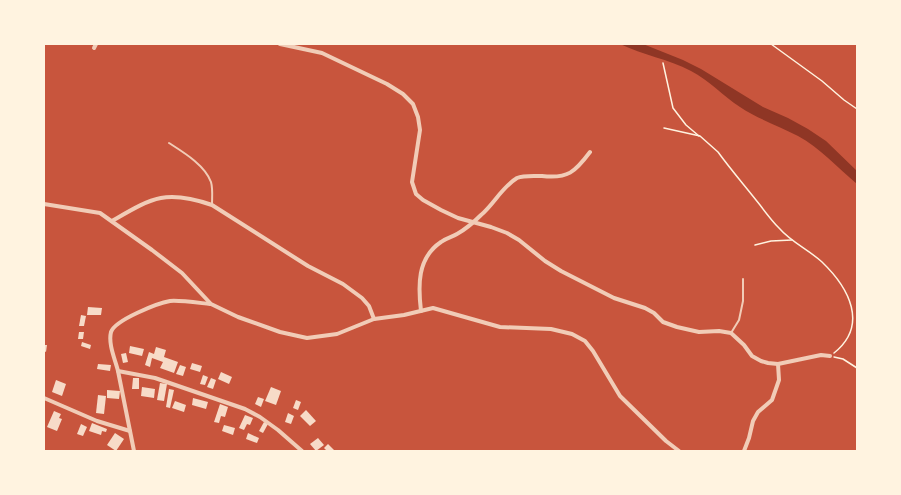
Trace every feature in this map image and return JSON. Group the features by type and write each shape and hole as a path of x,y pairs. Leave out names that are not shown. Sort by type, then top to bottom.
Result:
{"street":[{"path":"280,44 322,53 387,84 403,94 413,104 418,116 420,130 412,182 416,194 423,200 441,210 474,223 491,226 507,232 545,261 561,271 614,298 645,308 654,313 664,322 699,332 719,331 731,333 744,345 752,356 761,361 778,364 821,355 830,356"},
{"path":"420,311 420,273 424,261 440,242 457,234 474,223 487,211 501,192 518,178 535,176 547,177 573,172 590,152"},
{"path":"112,222 145,202 158,198 171,196 197,200 212,205 308,266 343,284 362,298 369,306 374,319"},
{"path":"44,204 100,213 152,250 182,274 211,304"},
{"path":"134,451 112,347 112,331 114,327 129,317 150,306 171,301 211,304 244,319 280,332 307,338 337,334 374,319 432,308 500,327 551,330 572,334 585,341 593,351 620,396 653,426 666,441 679,451"},
{"path":"744,451 753,421 758,412 772,400 779,380 778,364"},
{"path":"118,371 155,378 245,409 260,417 278,430 302,451"},
{"path":"44,398 97,421 130,431"}],"lane":[{"path":"169,144 181,151 204,170 210,181 212,190 212,205"},
{"path":"731,333 739,320 743,301 743,279"}],"path":[{"path":"771,44 822,81 857,109"},
{"path":"664,63 673,108 686,125 718,152 780,229 823,263 846,292 852,308 852,330 843,345 830,356"},
{"path":"664,128 700,136"},
{"path":"755,245 771,241 792,240"},
{"path":"830,356 843,359 857,368"}],"shaded area":[{"path":"620,44 643,44 683,60 701,69 763,107 808,129 826,141 857,171 857,184 821,152 806,141 791,132 747,111 734,103 698,75 673,63"}],"building":[{"path":"88,307 102,308 101,315 87,315"},
{"path":"81,315 86,316 84,326 79,326"},
{"path":"79,332 84,332 83,339 78,339"},
{"path":"82,342 91,345 90,349 81,346"},
{"path":"44,345 47,345 46,352 44,351"},
{"path":"130,346 144,349 142,356 129,353"},
{"path":"156,347 166,350 164,357 178,362 174,373 160,368 163,362 152,358 150,367 145,365 149,352 154,354"},
{"path":"126,353 128,362 123,363 121,354"},
{"path":"192,363 202,366 200,372 190,369"},
{"path":"98,364 111,365 110,371 97,369"},
{"path":"180,365 186,367 183,376 176,374"},
{"path":"221,372 232,377 229,384 218,379"},
{"path":"203,375 208,377 205,385 200,384"},
{"path":"133,378 139,378 139,389 132,389"},
{"path":"211,378 216,380 213,389 207,387"},
{"path":"56,380 66,384 62,396 52,392"},
{"path":"160,383 167,384 164,401 157,400"},
{"path":"142,387 155,389 154,398 141,396"},
{"path":"271,387 281,391 276,405 265,401"},
{"path":"169,389 174,390 170,408 166,407"},
{"path":"107,390 120,391 119,399 107,398"},
{"path":"98,395 106,396 104,414 96,413"},
{"path":"258,397 264,399 261,407 255,404"},
{"path":"193,398 208,402 206,409 192,405"},
{"path":"296,400 301,402 298,410 293,408"},
{"path":"175,401 186,405 184,412 172,408"},
{"path":"220,404 228,407 225,417 221,416 219,423 214,422"},
{"path":"306,410 316,421 310,426 300,416"},
{"path":"54,411 61,414 59,418 62,419 57,431 47,427"},
{"path":"288,413 294,416 291,424 285,422"},
{"path":"245,415 253,418 250,425 247,424 244,430 239,428"},
{"path":"264,422 268,424 263,433 259,431"},
{"path":"92,423 107,429 106,432 102,431 101,435 89,431"},
{"path":"81,424 87,427 83,436 77,434"},
{"path":"224,425 235,428 233,435 222,431"},
{"path":"115,433 124,439 116,451 107,445"},
{"path":"248,433 259,438 257,443 246,439"},
{"path":"318,438 324,445 316,451 310,444"},
{"path":"328,444 335,451 327,451 324,448"}]}
